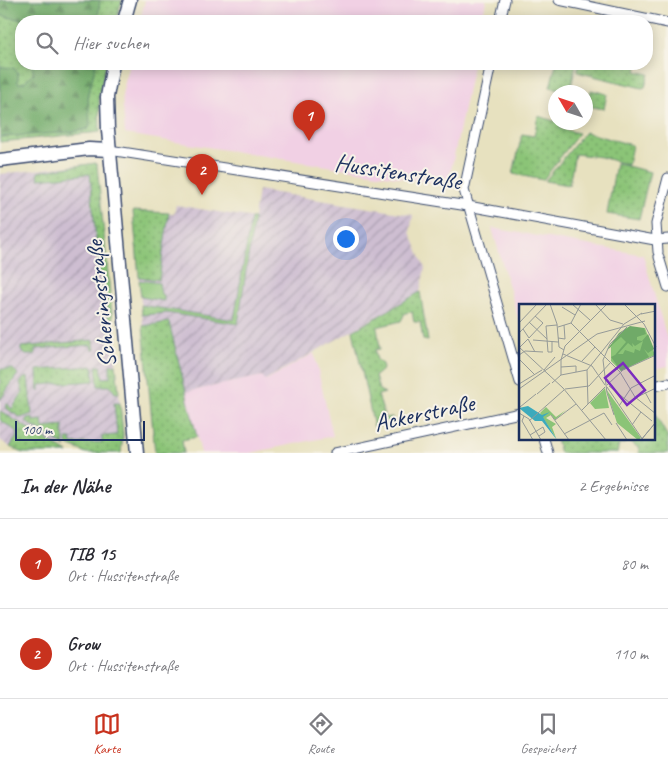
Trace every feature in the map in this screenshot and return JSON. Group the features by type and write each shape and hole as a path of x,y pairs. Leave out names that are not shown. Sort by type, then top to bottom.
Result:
{"street":[{"path":"126,15 130,0"},
{"path":"501,15 505,0"},
{"path":"559,0 630,15"},
{"path":"653,20 668,23"},
{"name":"Scheringstraße","path":"112,70 107,97 109,150 137,453"},
{"path":"490,70 464,190 519,379"},
{"name":"Hussitenstraße","path":"0,160 89,149 109,150 468,206 655,240 668,239"},
{"path":"668,178 656,224 655,240 668,287"},
{"name":"Ackerstraße","path":"335,453 519,412"},
{"path":"544,440 548,453"}],"shaded area":[{"path":"145,0 486,0 483,15 141,15"},
{"path":"128,70 472,70 448,185 125,134 122,95"},
{"path":"95,163 97,165 124,443 10,447 0,440 0,174"},
{"path":"258,190 413,215 410,232 425,268 420,292 265,380 262,376 186,392 169,322 143,326 133,211 174,214 176,205 254,218"},
{"path":"492,228 643,255 668,342 668,366 656,369 656,304 519,304 519,322"},
{"path":"314,353 333,436 250,453 201,453 186,392 262,376 266,380"}],"green space":[{"path":"0,0 122,0 118,15 15,15 15,70 105,70 99,96 100,132 0,142"},
{"path":"0,0 100,0 98,15 15,15 15,18 0,15"},
{"path":"0,67 14,68 18,73 18,83 23,83 34,73 33,70 94,70 88,95 90,125 88,129 73,132 0,137"},
{"path":"554,70 575,70 572,85 551,85"},
{"path":"578,70 636,70 649,74 645,87 642,88 577,72"},
{"path":"593,90 607,94 604,109 593,107"},
{"path":"538,116 548,119 548,130 565,130 579,133 543,180 513,174 522,134 534,136"},
{"path":"585,132 632,145 628,165 601,157 575,154 569,185 545,181"},
{"path":"95,163 97,165 115,342 112,342 98,263 90,174 39,179 38,172"},
{"path":"616,163 650,172 639,219 607,214"},
{"path":"133,211 169,213 159,280 139,277"},
{"path":"251,218 254,218 238,324 167,313 142,315 141,305 234,320"},
{"path":"139,280 159,283 161,294 164,295 164,301 141,297"},
{"path":"420,292 428,341 423,340 420,322 414,322 412,312 405,313 401,321 377,327 380,349 375,350 377,360 382,364 383,369 375,376 379,390 385,393 378,395 385,418 392,417 393,422 374,427 353,331"},
{"path":"169,322 197,437 182,440 184,453 155,453 143,326"},
{"path":"93,340 95,350 92,350 91,345 35,349 35,355 26,355 21,351 21,347"},
{"path":"116,364 119,393 115,393 110,386 98,386 96,366 101,366 103,378 110,377 110,365"},
{"path":"93,366 94,381 40,385 40,391 38,391 37,370"},
{"path":"0,369 13,369 18,374 0,400"},
{"path":"28,377 32,414 21,418 7,409 6,404 12,409 23,392 20,383 24,378"},
{"path":"114,403 120,403 123,434 121,453 86,453 68,445 66,439 71,439 72,444 102,442 102,436 117,435"},
{"path":"0,411 68,453 23,453 10,447 19,433 0,420"},
{"path":"656,416 668,437 668,453 639,453 639,448 630,442 619,445 617,453 560,453 556,440 656,440"},
{"path":"28,418 33,418 33,421 42,420 43,428 63,426 66,447 26,422"}],"place":[{"name":"TIB 15","path":"309,141"},
{"name":"Grow","path":"202,195"}]}
